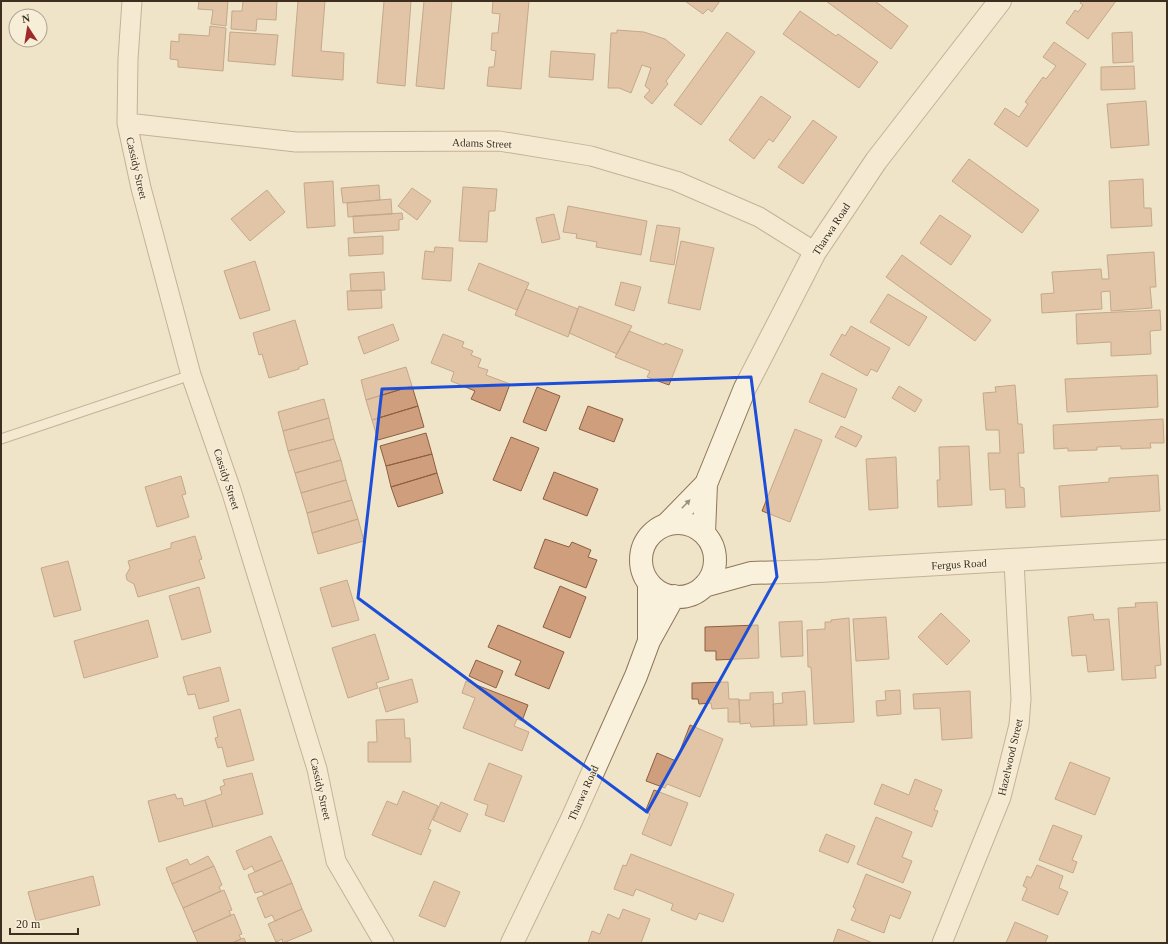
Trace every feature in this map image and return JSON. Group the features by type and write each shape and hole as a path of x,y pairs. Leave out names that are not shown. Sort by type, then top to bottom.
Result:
{"street":[{"name":"Cassidy Street","path":"132,1 128,60 127,122 141,188 191,375 231,490 317,769 336,861 384,943"},
{"name":"Tharwa Road","path":"704,533 706,484 746,388 815,252 876,161 1000,1"},
{"name":"Adams Street","path":"127,122 296,142 499,141 592,156 676,181 759,217 815,252"},
{"name":"Tharwa Road","path":"666,525 706,484"},
{"path":"686,524 695,527 704,533 708,538 714,552 713,571 704,586 690,594 674,596 665,594 649,583 644,573 641,561 643,549 648,539 656,530 666,525 686,524"},
{"name":"Fergus Road","path":"704,586 751,573 1014,561 1167,551"},
{"path":"714,552 751,573"},
{"name":"Hazelwood Street","path":"942,943 1001,797 1019,725 1021,699 1014,561"},
{"name":"Tharwa Road","path":"649,583 649,641"},
{"name":"Tharwa Road","path":"512,943 571,821 636,676 649,641 674,596"}],"lane":[{"path":"1,439 191,375"}],"highlighted area":[{"path":"751,377 777,577 647,812 358,598 382,389"}],"building":[{"path":"199,1 228,1 226,26 211,24 213,10 198,9"},
{"path":"243,1 277,1 276,20 257,19 256,31 231,29 232,11 242,11"},
{"path":"298,1 325,1 321,51 344,53 343,80 292,76"},
{"path":"384,1 411,1 405,86 377,83"},
{"path":"424,1 452,1 444,89 416,86"},
{"path":"493,1 529,1 521,89 487,86 489,67 494,67 496,51 491,50 492,33 498,33 500,14 492,13"},
{"path":"685,1 720,1 712,12 708,9 703,14"},
{"path":"826,1 875,1 908,26 891,49"},
{"path":"1081,1 1116,1 1088,39 1066,23 1075,10 1078,12 1083,5 1080,3"},
{"path":"800,11 836,36 838,34 878,62 859,88 783,34"},
{"path":"210,26 226,28 223,71 178,67 178,60 170,59 171,41 179,42 179,34 209,36"},
{"path":"617,30 644,32 665,39 685,55 666,81 668,84 652,104 644,97 650,90 645,86 651,68 642,65 631,93 619,88 608,88 611,33 617,33"},
{"path":"230,32 278,35 275,65 228,61"},
{"path":"727,32 755,52 701,125 674,105"},
{"path":"1132,32 1133,62 1113,63 1112,33"},
{"path":"1054,42 1086,64 1027,147 994,124 1005,108 1019,117 1028,104 1025,102 1043,77 1046,79 1056,66 1043,57"},
{"path":"551,51 595,54 593,80 549,77"},
{"path":"1134,66 1135,89 1101,90 1101,67"},
{"path":"761,96 791,117 773,142 769,139 754,159 729,140"},
{"path":"1146,101 1149,145 1111,148 1107,104"},
{"path":"813,120 837,137 803,184 778,167"},
{"path":"969,159 1039,210 1022,233 952,181"},
{"path":"1143,179 1144,208 1151,208 1152,226 1111,228 1109,181"},
{"path":"333,181 335,226 307,228 304,183"},
{"path":"379,185 380,200 343,203 341,188"},
{"path":"463,187 497,189 495,211 489,211 487,242 459,241"},
{"path":"412,188 431,201 417,220 398,206"},
{"path":"267,190 285,212 250,241 231,219"},
{"path":"391,199 392,214 348,217 347,203"},
{"path":"568,206 647,221 641,255 596,247 597,242 576,238 577,234 563,232"},
{"path":"402,213 403,219 399,220 399,230 354,233 353,216"},
{"path":"554,214 560,239 542,243 536,218"},
{"path":"940,215 971,236 951,265 920,243"},
{"path":"657,225 680,228 674,265 650,261"},
{"path":"383,236 383,254 349,256 348,238"},
{"path":"681,241 714,248 700,310 668,303"},
{"path":"435,247 453,248 451,281 422,279 425,251 434,252"},
{"path":"1154,252 1156,287 1150,287 1152,308 1111,311 1110,291 1101,292 1102,309 1042,313 1041,294 1054,293 1052,272 1101,269 1102,279 1109,279 1107,255"},
{"path":"902,255 991,320 975,341 886,277"},
{"path":"255,261 270,310 240,319 224,271"},
{"path":"479,263 529,283 517,310 468,290"},
{"path":"384,272 385,290 351,291 350,274"},
{"path":"621,282 641,287 634,311 615,305"},
{"path":"526,289 578,309 568,337 515,315"},
{"path":"381,290 382,308 348,310 347,291"},
{"path":"888,294 927,317 909,346 870,322"},
{"path":"579,306 632,326 617,354 569,333"},
{"path":"1160,310 1161,330 1150,331 1151,354 1111,356 1111,342 1077,344 1076,314"},
{"path":"295,320 308,364 299,367 299,369 269,378 262,354 259,355 253,333"},
{"path":"393,324 399,340 364,354 358,337"},
{"path":"851,326 890,348 877,372 871,369 867,376 830,355 842,334 845,336"},
{"path":"629,331 664,345 665,343 683,350 669,385 647,377 650,371 615,357"},
{"path":"443,334 464,342 462,347 473,351 471,355 481,359 478,367 488,370 486,375 510,384 500,411 471,399 475,391 451,381 454,372 431,363"},
{"path":"406,367 412,386 366,400 361,380"},
{"path":"822,373 857,389 845,418 809,402"},
{"path":"1157,375 1158,407 1067,412 1065,379"},
{"path":"1015,385 1018,424 1022,424 1024,453 1018,453 1020,487 1024,488 1025,507 1006,508 1005,489 990,490 988,453 1000,453 999,430 986,430 983,393 996,392 995,387"},
{"path":"412,386 418,406 372,420 366,400"},
{"path":"899,386 922,400 915,412 892,398"},
{"path":"537,387 560,396 546,431 523,422"},
{"path":"324,399 329,418 283,431 278,412"},
{"path":"418,406 424,427 378,440 372,420"},
{"path":"588,406 623,419 614,442 579,429"},
{"path":"329,418 334,439 288,451 283,431"},
{"path":"1163,419 1164,443 1150,443 1151,448 1121,449 1121,446 1097,447 1097,450 1068,451 1068,448 1054,449 1053,425"},
{"path":"841,426 862,436 856,447 835,437"},
{"path":"795,429 822,440 790,522 762,511"},
{"path":"426,433 432,454 386,466 380,446"},
{"path":"511,437 539,448 521,491 493,480"},
{"path":"334,439 341,460 295,473 288,451"},
{"path":"969,446 972,505 938,507 937,480 940,480 939,447"},
{"path":"432,454 437,473 391,487 386,466"},
{"path":"896,457 898,508 869,510 866,459"},
{"path":"341,460 346,480 301,493 295,473"},
{"path":"554,472 598,489 587,516 543,499"},
{"path":"437,473 443,493 398,507 391,487"},
{"path":"1158,475 1160,511 1061,517 1059,486 1109,482 1109,478"},
{"path":"181,476 186,494 182,495 189,517 157,527 145,487"},
{"path":"346,480 352,500 307,513 301,493"},
{"path":"352,500 358,519 312,533 307,513"},
{"path":"358,519 364,541 318,554 312,533"},
{"path":"195,536 202,559 199,560 205,578 138,597 134,584 127,580 126,575 130,568 128,561 171,548 171,543"},
{"path":"545,539 569,547 572,542 591,550 588,557 597,560 586,588 534,568"},
{"path":"68,561 81,610 54,617 41,568"},
{"path":"347,580 359,620 332,627 320,588"},
{"path":"560,586 586,597 570,638 543,627"},
{"path":"199,587 211,632 182,640 169,596"},
{"path":"1157,602 1161,665 1155,666 1156,678 1122,680 1118,608 1136,607 1135,603"},
{"path":"941,613 970,641 947,665 918,637"},
{"path":"1093,614 1094,620 1109,619 1114,670 1088,672 1086,655 1072,656 1068,617"},
{"path":"886,617 889,659 856,661 853,619"},
{"path":"849,618 854,722 814,724 811,667 808,667 807,630 825,629 825,622"},
{"path":"148,620 158,657 84,678 74,641"},
{"path":"802,621 803,656 781,657 779,622"},
{"path":"498,625 564,652 549,689 515,675 521,661 488,647"},
{"path":"758,625 759,658 716,660 716,651 705,651 705,627"},
{"path":"375,634 389,679 376,683 378,688 348,698 332,648"},
{"path":"476,660 503,671 496,688 469,676"},
{"path":"220,667 229,701 199,709 195,694 188,695 183,677"},
{"path":"412,679 418,702 386,712 379,688"},
{"path":"466,681 528,705 522,721 517,719 514,726 529,732 522,751 463,728 475,698 462,693"},
{"path":"728,682 729,699 739,699 740,722 728,722 728,708 712,709 711,703 699,704 698,699 692,699 692,683"},
{"path":"900,690 901,714 877,716 876,701 886,700 885,691"},
{"path":"805,691 807,725 774,726 773,704 783,703 782,693"},
{"path":"970,691 972,738 942,740 940,708 914,709 913,694"},
{"path":"773,692 774,726 751,727 750,723 740,724 739,700 750,700 750,693"},
{"path":"240,709 254,760 227,767 222,747 218,748 215,738 218,737 213,717"},
{"path":"404,719 405,738 410,738 411,762 368,762 368,742 377,742 376,720"},
{"path":"690,725 723,739 700,797 667,784 665,788 646,781 657,753 676,761"},
{"path":"1070,762 1110,778 1095,815 1055,799"},
{"path":"489,763 522,776 504,822 485,815 488,805 474,800"},
{"path":"252,773 263,814 213,827 205,800 222,794 220,787 225,785 223,780"},
{"path":"915,779 942,790 934,810 938,811 932,827 874,804 882,784 909,795"},
{"path":"654,790 688,803 671,846 642,834 650,814 645,812"},
{"path":"403,791 438,806 428,829 431,830 421,855 372,835 387,801 397,805"},
{"path":"175,794 177,799 182,798 184,806 205,800 213,827 159,842 148,801"},
{"path":"441,802 468,814 460,832 433,820"},
{"path":"876,817 912,832 902,857 912,861 903,883 857,864"},
{"path":"1053,825 1082,836 1072,860 1077,862 1073,873 1039,860"},
{"path":"826,834 855,846 848,863 819,851"},
{"path":"271,836 282,860 255,872 252,866 244,870 236,851"},
{"path":"631,854 734,894 723,922 699,913 696,920 671,910 673,904 636,889 633,896 614,889 623,865 626,866"},
{"path":"208,856 214,866 172,884 166,868 187,859 190,865"},
{"path":"282,860 292,883 264,895 262,891 255,893 248,875"},
{"path":"1037,865 1063,876 1059,888 1068,892 1058,915 1022,900 1027,888 1023,886 1027,876 1031,878"},
{"path":"214,866 222,885 219,887 221,891 183,908 172,884"},
{"path":"866,874 911,892 900,919 890,915 884,933 851,920 856,909 853,907"},
{"path":"93,876 100,905 36,921 28,892"},
{"path":"434,881 460,892 445,927 419,916"},
{"path":"292,883 302,909 275,921 272,915 265,918 257,898"},
{"path":"224,890 232,910 229,911 231,915 193,932 183,908"},
{"path":"302,909 312,931 283,943 282,939 276,942 268,924"},
{"path":"623,909 650,919 641,943 588,943 592,931 600,934 608,914 619,919"},
{"path":"234,914 242,934 239,935 241,939 232,943 198,943 193,932"},
{"path":"1015,922 1048,936 1045,943 1006,943"},
{"path":"838,929 873,943 833,943"},
{"path":"244,938 246,943 232,943 241,939"}]}
